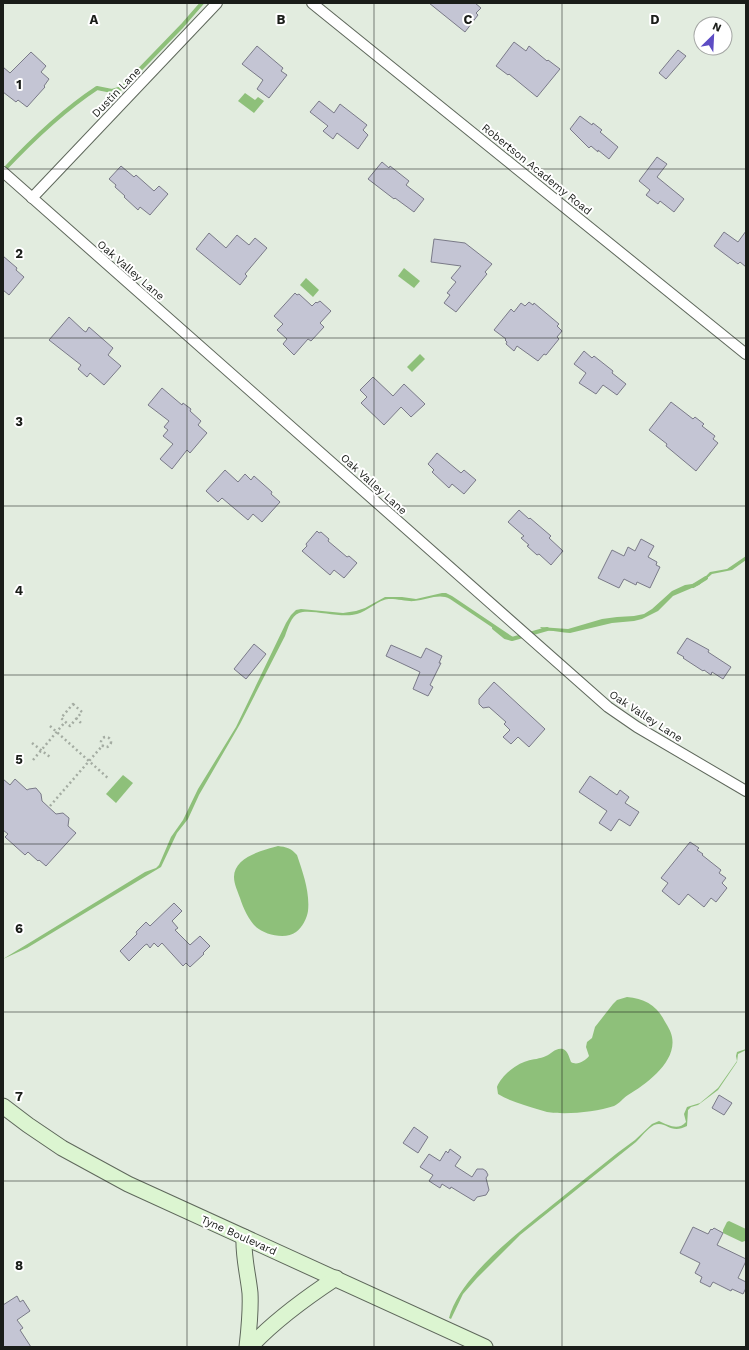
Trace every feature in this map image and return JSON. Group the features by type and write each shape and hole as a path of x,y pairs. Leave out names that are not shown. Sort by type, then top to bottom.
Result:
{"street":[{"name":"Dustin Lane","path":"32,198 217,3"},
{"name":"Robertson Academy Road","path":"312,3 746,354"},
{"name":"Oak Valley Lane","path":"3,172 608,707 637,727 746,791"},
{"name":"Tyne Boulevard","path":"3,1106 62,1148 128,1184 485,1347"},
{"path":"244,1237 250,1305 248,1347"},
{"path":"248,1347 280,1318 307,1297 336,1278"}],"path":[{"path":"73,704 79,706 82,712 70,726 61,718 67,711 73,704"},
{"path":"63,707 67,711"},
{"path":"76,718 81,723"},
{"path":"33,760 65,722"},
{"path":"50,726 109,779"},
{"path":"50,806 103,746 106,747 110,745 110,738 106,736 102,738 101,743 103,746"},
{"path":"32,742 50,757"}],"shaded area":[{"path":"245,93 255,100 258,97 264,101 254,113 238,101"},
{"path":"404,268 420,281 414,288 398,276"},
{"path":"306,278 319,290 313,297 300,285"},
{"path":"420,354 425,359 412,372 407,367"},
{"path":"746,556 746,560 732,570 712,574 699,585 673,596 658,611 642,619 612,623 570,633 544,631 540,627 568,629 602,619 644,614 652,609 672,591 685,585 699,583 710,572 727,569"},
{"path":"442,593 452,596 513,637 514,640 499,632 446,597 433,597 414,601 387,599 361,613 350,615 310,612 299,613 290,623 285,636 240,724 199,795 188,819 177,833 161,867 27,948 3,959 145,872 156,868 159,865 171,837 183,820 198,789 236,727 286,623 296,610 301,609 343,613 365,608 385,597 416,599"},
{"path":"123,775 133,783 116,803 106,794"},
{"path":"278,846 288,848 297,855 306,883 308,897 308,911 304,923 296,932 287,936 276,936 256,927 245,910 234,880 235,870 244,859 257,852"},
{"path":"627,997 644,1001 658,1011 671,1033 672,1046 670,1055 659,1071 643,1085 626,1096 618,1104 599,1110 555,1113 514,1102 498,1094 497,1087 509,1071 529,1060 544,1057 556,1050 563,1049 566,1051 571,1062 573,1063 578,1063 585,1060 589,1056 586,1047 587,1042 592,1038 595,1027 617,1000"},
{"path":"746,1049 738,1054 737,1062 718,1090 698,1105 691,1107 688,1110 687,1126 676,1129 658,1124 649,1128 636,1142 520,1235 463,1294 451,1319 449,1318 456,1301 467,1283 498,1250 516,1234 635,1140 652,1124 659,1121 676,1127 683,1125 686,1122 684,1114 687,1107 700,1103 718,1088 737,1061 737,1052"},
{"path":"729,1221 746,1229 745,1241 742,1242 723,1233 727,1222"}],"building":[{"path":"429,3 475,3 481,8 476,13 478,15 465,32"},
{"path":"514,42 526,51 529,46 547,61 548,60 560,69 537,97 509,74 508,75 496,66"},
{"path":"257,46 283,68 281,71 287,75 269,98 257,89 263,80 242,64"},
{"path":"678,50 686,56 666,79 659,73"},
{"path":"31,52 46,66 41,72 49,79 44,86 45,87 27,107 18,100 16,102 3,92 3,67 10,73"},
{"path":"319,101 334,113 340,104 367,125 363,130 368,135 358,149 337,133 333,139 323,131 328,126 310,112"},
{"path":"580,116 602,130 600,132 618,147 609,159 591,146 589,148 570,129"},
{"path":"657,157 667,164 657,177 684,199 674,212 660,201 658,204 646,195 650,190 639,181"},
{"path":"382,162 389,168 390,166 409,181 406,185 424,199 414,212 368,179"},
{"path":"121,166 134,177 136,175 154,191 159,186 168,194 150,215 140,207 138,210 124,197 125,196 115,187 116,185 109,179"},
{"path":"746,231 746,267 740,262 738,264 714,246 724,232 738,242"},
{"path":"209,233 226,248 237,235 249,245 255,238 267,248 245,274 247,276 240,285 196,249"},
{"path":"434,239 465,243 492,264 485,272 487,274 456,312 444,303 450,295 447,293 456,282 451,278 461,266 431,262"},
{"path":"3,256 17,268 16,270 24,277 9,295 3,290"},
{"path":"295,293 297,295 299,294 312,306 316,302 317,303 320,301 331,311 320,323 324,327 311,341 308,339 294,355 283,344 287,339 277,330 283,324 274,316"},
{"path":"529,302 533,305 534,303 559,324 557,326 562,331 557,337 559,339 546,355 544,354 538,361 517,346 514,351 506,344 506,339 494,330 511,309 514,312 521,303 525,306"},
{"path":"69,317 86,332 89,327 113,348 108,355 121,366 104,385 90,373 87,377 78,369 81,365 49,340"},
{"path":"584,351 592,358 594,356 613,371 612,373 626,384 617,395 603,385 596,394 579,383 586,373 574,364"},
{"path":"373,377 393,396 404,384 425,404 411,417 401,407 384,425 361,403 367,397 360,390"},
{"path":"162,388 182,405 183,403 191,409 190,411 201,421 198,425 207,433 190,453 187,450 172,469 160,459 173,444 163,436 168,430 164,427 169,421 148,405"},
{"path":"671,402 693,419 695,417 704,424 702,426 715,436 713,439 718,443 696,471 666,446 667,444 649,430"},
{"path":"437,453 461,473 464,470 476,480 464,494 452,484 449,488 432,472 434,470 428,464"},
{"path":"225,470 238,482 245,474 251,480 254,476 272,492 271,494 280,502 262,522 253,514 248,520 222,498 218,502 206,491"},
{"path":"519,510 551,536 549,538 563,551 551,565 527,546 529,545 521,538 524,536 508,522"},
{"path":"317,531 319,533 321,532 329,539 328,541 347,557 349,556 357,563 344,578 334,570 330,575 302,551"},
{"path":"641,539 654,546 648,557 657,562 656,565 660,567 650,588 637,582 636,585 624,579 619,588 598,578 612,550 624,556 628,547 635,551"},
{"path":"687,638 709,650 708,652 731,667 723,679 712,672 711,675 704,670 703,671 677,653"},
{"path":"254,644 266,654 246,679 234,669"},
{"path":"391,645 421,658 426,648 442,656 439,663 441,663 430,685 433,687 428,696 413,689 420,672 386,656"},
{"path":"494,682 545,729 529,747 518,737 511,744 503,737 510,730 504,724 506,722 489,707 483,708 479,704 479,699"},
{"path":"590,776 617,795 620,790 629,797 625,803 639,812 630,826 619,819 611,831 599,823 607,811 579,792"},
{"path":"3,779 10,785 15,779 27,790 36,788 41,794 42,801 56,814 63,813 69,818 68,826 76,833 46,866 28,852 25,855 5,837 8,834 3,830"},
{"path":"690,842 699,848 697,850 703,854 702,855 721,870 719,873 726,878 722,883 727,888 716,902 711,898 704,907 688,894 679,905 662,891 668,883 661,878"},
{"path":"174,903 182,911 172,921 178,928 175,930 190,945 200,936 210,946 203,953 204,954 190,967 186,963 183,966 162,943 158,947 154,943 150,948 147,944 145,945 129,961 120,951 137,934 136,932 146,922 150,926"},
{"path":"719,1095 732,1103 724,1115 712,1108"},
{"path":"414,1127 428,1137 418,1153 403,1143"},
{"path":"450,1149 461,1157 455,1166 472,1177 477,1169 483,1169 486,1171 488,1175 486,1178 489,1190 486,1195 477,1197 474,1201 451,1187 450,1189 442,1184 440,1188 429,1181 433,1175 420,1167 429,1154 440,1161 446,1151 448,1153"},
{"path":"693,1227 708,1234 711,1229 712,1230 714,1228 723,1233 717,1245 746,1259 738,1278 746,1282 746,1288 743,1294 732,1289 731,1291 713,1282 710,1287 700,1282 702,1277 695,1273 700,1263 680,1253"},
{"path":"17,1296 20,1302 23,1300 30,1311 17,1320 23,1328 20,1330 31,1347 3,1347 3,1305"}],"waterway":[{"path":"3,171 48,126 84,97 97,88 112,91 122,88 202,3"},
{"path":"693,586 706,578"},
{"path":"494,628 505,637 512,639 547,629"}]}
